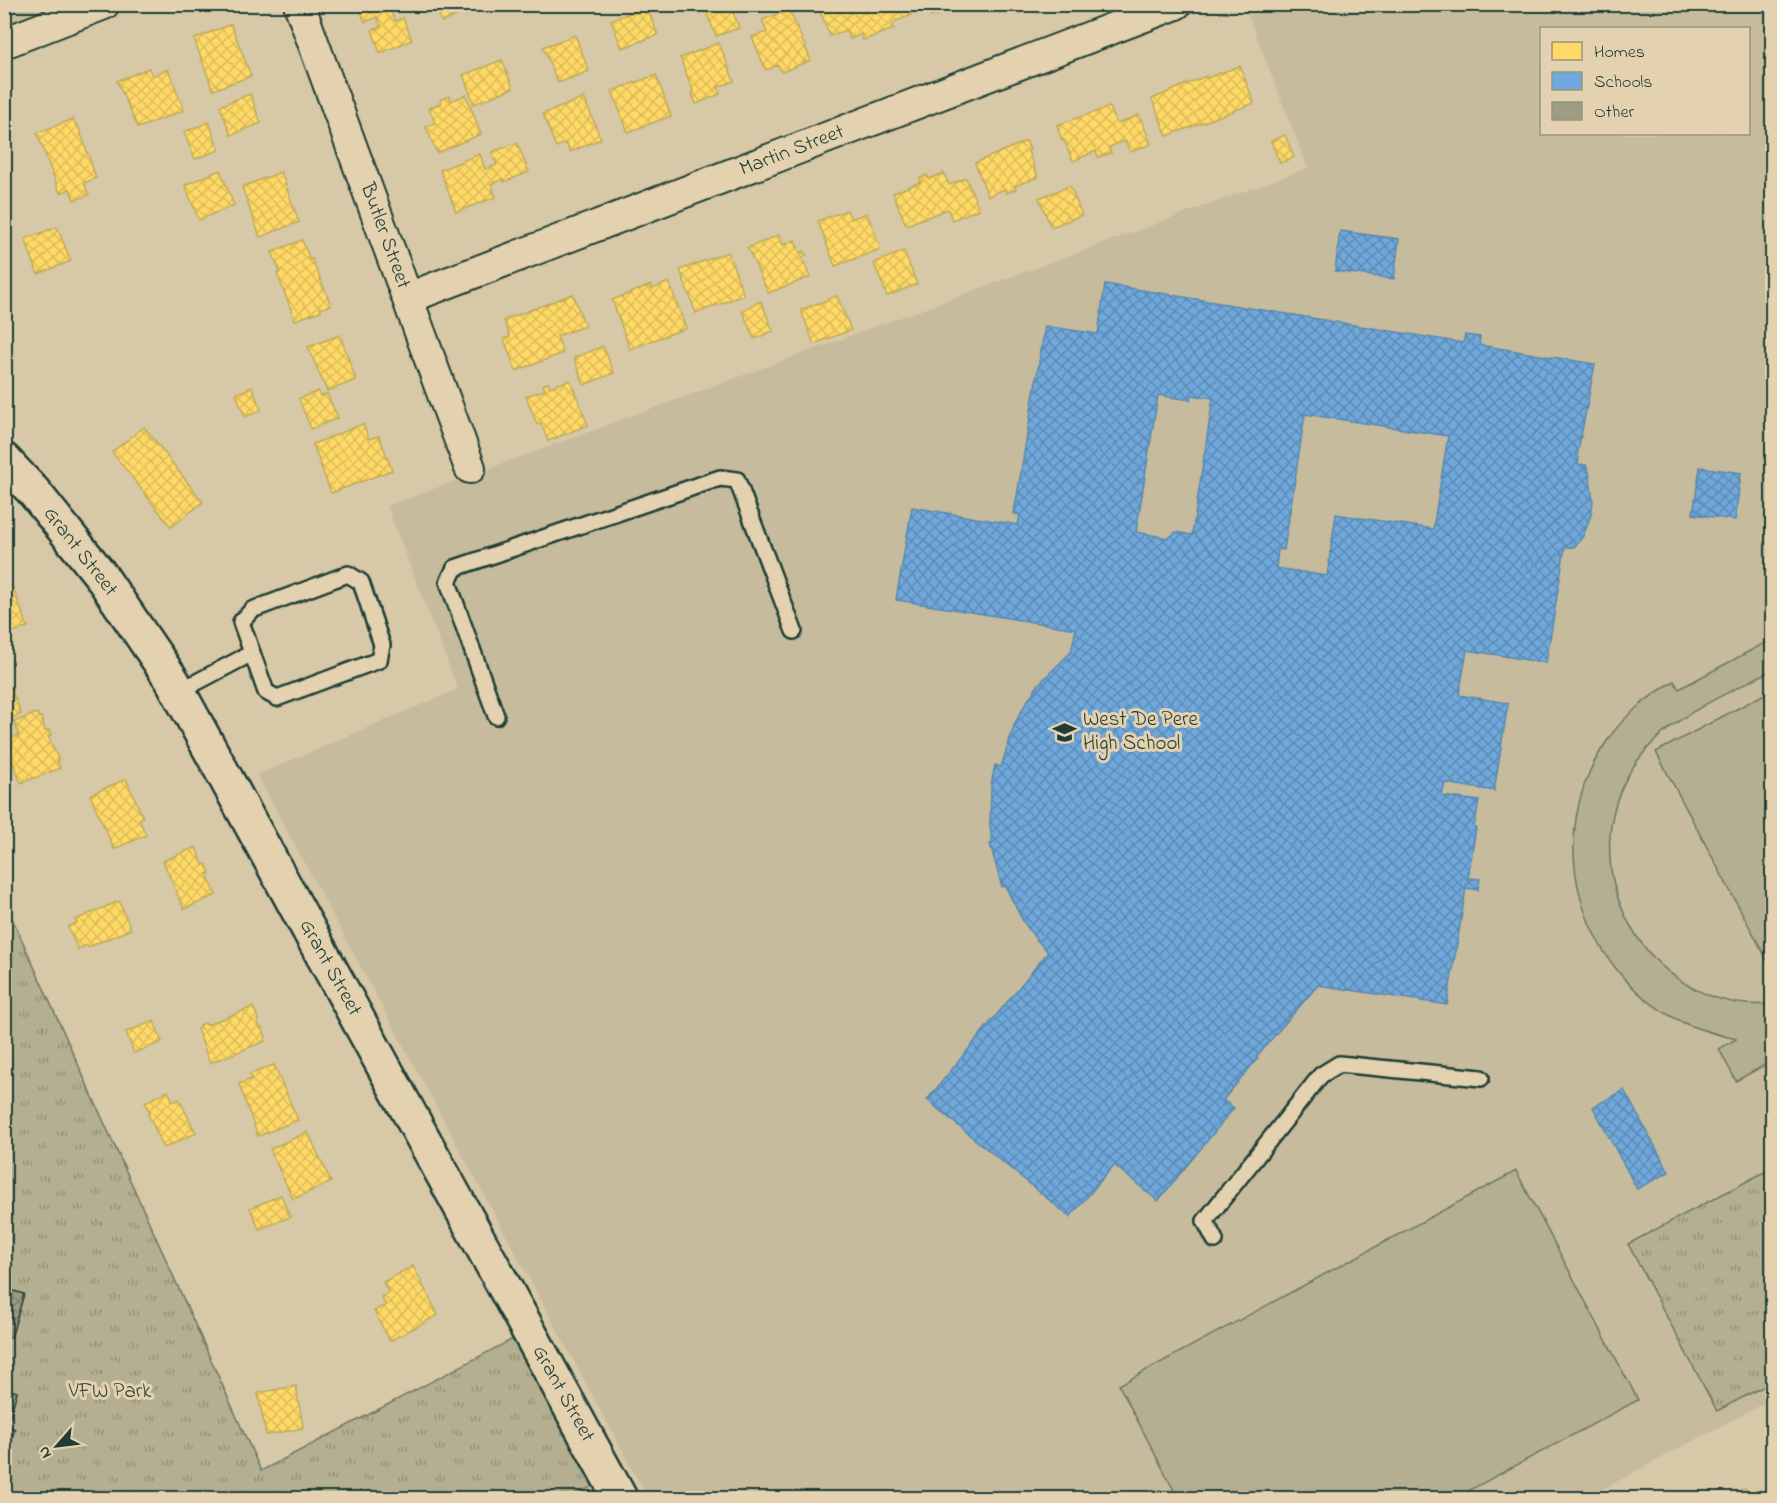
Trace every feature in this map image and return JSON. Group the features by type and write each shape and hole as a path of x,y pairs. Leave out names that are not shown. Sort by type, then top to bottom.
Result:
{"street":[{"path":"4,43 104,4"},
{"name":"Butler Street","path":"299,4 470,468"},
{"name":"Martin Street","path":"408,298 1176,4"},
{"name":"Grant Street","path":"4,460 34,492 99,573 178,692 620,1498"}],"lane":[{"path":"496,716 448,582 455,568 720,478 737,480 794,631"},
{"path":"348,574 361,582 382,645 379,660 277,698 266,692 252,653 241,622 252,610 348,574"},
{"path":"178,692 252,653"},
{"path":"1215,1240 1205,1221 1321,1075 1339,1064 1481,1078"}],"shaded area":[{"path":"5,5 104,5 5,43"},
{"name":"West De Pere High School","path":"1244,5 1765,5 1772,23 1772,1399 1586,1498 648,1498 257,775 458,689 387,506 1308,168"}],"green space":[{"path":"1772,639 1772,670 1682,719 1666,731 1638,760 1617,800 1610,843 1614,885 1630,924 1654,959 1687,985 1727,1001 1772,1004 1772,1061 1736,1081 1719,1049 1736,1039 1708,1032 1680,1021 1645,998 1616,969 1595,935 1580,897 1574,857 1576,817 1587,778 1607,741 1629,715 1674,681 1679,689"},
{"path":"1772,690 1772,969 1656,752"},
{"name":"VFW Park","path":"4,900 261,1471 528,1331 609,1479 567,1498 5,1498"},
{"path":"1772,1168 1772,1382 1717,1411 1628,1244"},
{"path":"1516,1171 1638,1400 1455,1498 1178,1498 1119,1385"}],"building: Homes":[{"path":"358,4 411,4 391,12 395,21 403,18 412,40 380,53 372,30 381,27 377,17 365,22"},
{"path":"434,4 453,4 458,15 442,22"},
{"path":"718,4 730,4 739,28 716,36 705,9"},
{"path":"817,4 907,4 911,15 892,23 894,29 863,40 861,34 850,39 846,30 830,36"},
{"path":"926,4 960,4 960,5 931,17"},
{"path":"647,7 658,35 622,48 611,20"},
{"path":"789,10 811,60 782,72 778,65 766,70 752,37 767,32 762,20"},
{"path":"231,24 251,76 213,90 194,39"},
{"path":"575,35 589,71 558,83 543,47"},
{"path":"719,43 734,81 718,87 720,94 696,104 680,58"},
{"path":"502,60 513,88 474,104 463,75"},
{"path":"1240,66 1254,103 1167,136 1152,99 1206,76 1207,78"},
{"path":"149,68 152,76 168,69 184,110 138,128 117,81"},
{"path":"656,75 671,116 628,132 612,91"},
{"path":"250,94 261,123 231,135 220,106"},
{"path":"466,95 481,134 437,153 426,127 435,123 429,108 441,103 440,100 449,96 451,101"},
{"path":"584,98 601,139 570,152 566,143 556,147 543,114"},
{"path":"1110,107 1117,124 1139,115 1151,144 1130,152 1125,141 1109,147 1111,153 1098,157 1096,151 1073,161 1064,140 1062,141 1057,125"},
{"path":"73,119 76,126 78,125 96,178 84,183 89,195 74,200 70,189 60,193 37,133"},
{"path":"209,122 219,150 195,159 184,132"},
{"path":"1285,135 1294,157 1280,163 1271,141"},
{"path":"1026,141 1038,177 1015,186 1016,189 1007,193 1005,189 988,196 975,163"},
{"path":"517,143 529,172 504,182 503,179 491,184 496,197 456,212 440,170 480,154 485,169 497,165 492,152"},
{"path":"220,170 234,205 199,220 185,185"},
{"path":"281,172 299,222 260,237 242,187"},
{"path":"944,173 949,185 966,178 979,209 952,220 948,209 906,225 893,193 921,182 920,178 927,175 929,179"},
{"path":"1070,186 1082,215 1051,227 1039,198"},
{"path":"847,210 851,219 867,213 881,249 835,266 818,221"},
{"path":"57,227 71,261 38,274 25,239"},
{"path":"779,235 783,245 795,240 800,253 804,251 806,255 802,257 810,277 768,293 748,248"},
{"path":"302,240 331,305 295,320 277,273 280,272 272,252"},
{"path":"904,251 917,284 887,296 874,263"},
{"path":"728,252 744,295 696,313 680,270"},
{"path":"669,282 686,328 630,349 612,300 651,285 652,289"},
{"path":"573,294 585,326 557,336 563,353 516,371 504,339 510,337 504,320"},
{"path":"837,296 851,330 814,344 801,310"},
{"path":"761,301 773,331 754,339 742,310"},
{"path":"340,335 356,380 327,391 308,347"},
{"path":"603,346 614,373 584,385 574,358"},
{"path":"570,380 588,425 548,441 541,423 537,425 526,396 545,390 543,385 548,383 550,387"},
{"path":"252,387 261,410 245,417 236,394"},
{"path":"318,391 320,396 327,394 338,418 311,429 299,399"},
{"path":"363,424 369,439 379,436 392,470 331,493 313,444"},
{"path":"144,427 203,502 171,527 112,452"},
{"path":"10,581 28,627 4,635 4,583"},
{"path":"11,688 21,714 4,721 4,691"},
{"path":"37,713 41,717 45,731 49,730 51,735 48,736 60,768 21,783 5,741 19,735 14,722"},
{"path":"126,779 143,817 139,819 146,835 114,849 90,795"},
{"path":"196,847 203,865 206,864 210,873 207,874 216,895 184,909 163,861"},
{"path":"119,901 131,929 78,949 68,927 77,923 75,920"},
{"path":"253,1007 260,1028 266,1037 265,1041 210,1063 197,1029 199,1025 205,1023 206,1025"},
{"path":"154,1021 162,1042 134,1053 126,1032"},
{"path":"274,1065 298,1120 258,1136 239,1084 252,1079 250,1074"},
{"path":"168,1091 173,1102 179,1099 196,1133 164,1148 148,1114 150,1113 145,1102"},
{"path":"308,1132 331,1182 293,1199 270,1149"},
{"path":"281,1195 290,1217 259,1229 250,1208"},
{"path":"413,1266 438,1315 390,1341 374,1311 386,1305 381,1297 389,1293 383,1282"},
{"path":"296,1386 303,1428 266,1435 258,1393"},
{"path":"1745,1488 1751,1498 1726,1498"}],"building: Schools":[{"path":"1340,231 1399,239 1394,279 1335,271"},
{"path":"1105,284 1463,343 1465,335 1480,337 1479,345 1595,364 1577,456 1579,457 1578,464 1586,465 1589,472 1593,501 1591,515 1583,536 1574,547 1565,547 1546,663 1467,650 1459,695 1508,703 1494,791 1445,783 1442,796 1479,801 1468,878 1480,879 1478,890 1466,888 1447,1005 1318,985 1256,1057 1258,1058 1223,1100 1234,1108 1158,1201 1114,1165 1070,1217 927,1100 1048,952 1023,921 1005,886 1002,887 990,844 992,844 991,785 995,765 1001,767 1015,723 1039,684 1071,652 1076,629 896,600 912,507 1018,525 1020,515 1014,514 1045,326 1098,334","holes":["1158,395 1190,400 1192,395 1213,398 1192,535 1176,532 1168,538 1136,532","1305,414 1448,436 1433,529 1336,514 1327,576 1276,568 1278,549 1284,550"]},
{"path":"1700,467 1741,473 1735,520 1693,514"},
{"path":"1624,1090 1669,1172 1637,1189 1593,1107"}],"building: Other":[{"path":"4,1288 24,1294 11,1338 4,1336"},
{"path":"4,1388 17,1392 7,1426 15,1429 10,1443 4,1441"}],"place":[{"name":"West De Pere High School","path":"1065,732"}]}
